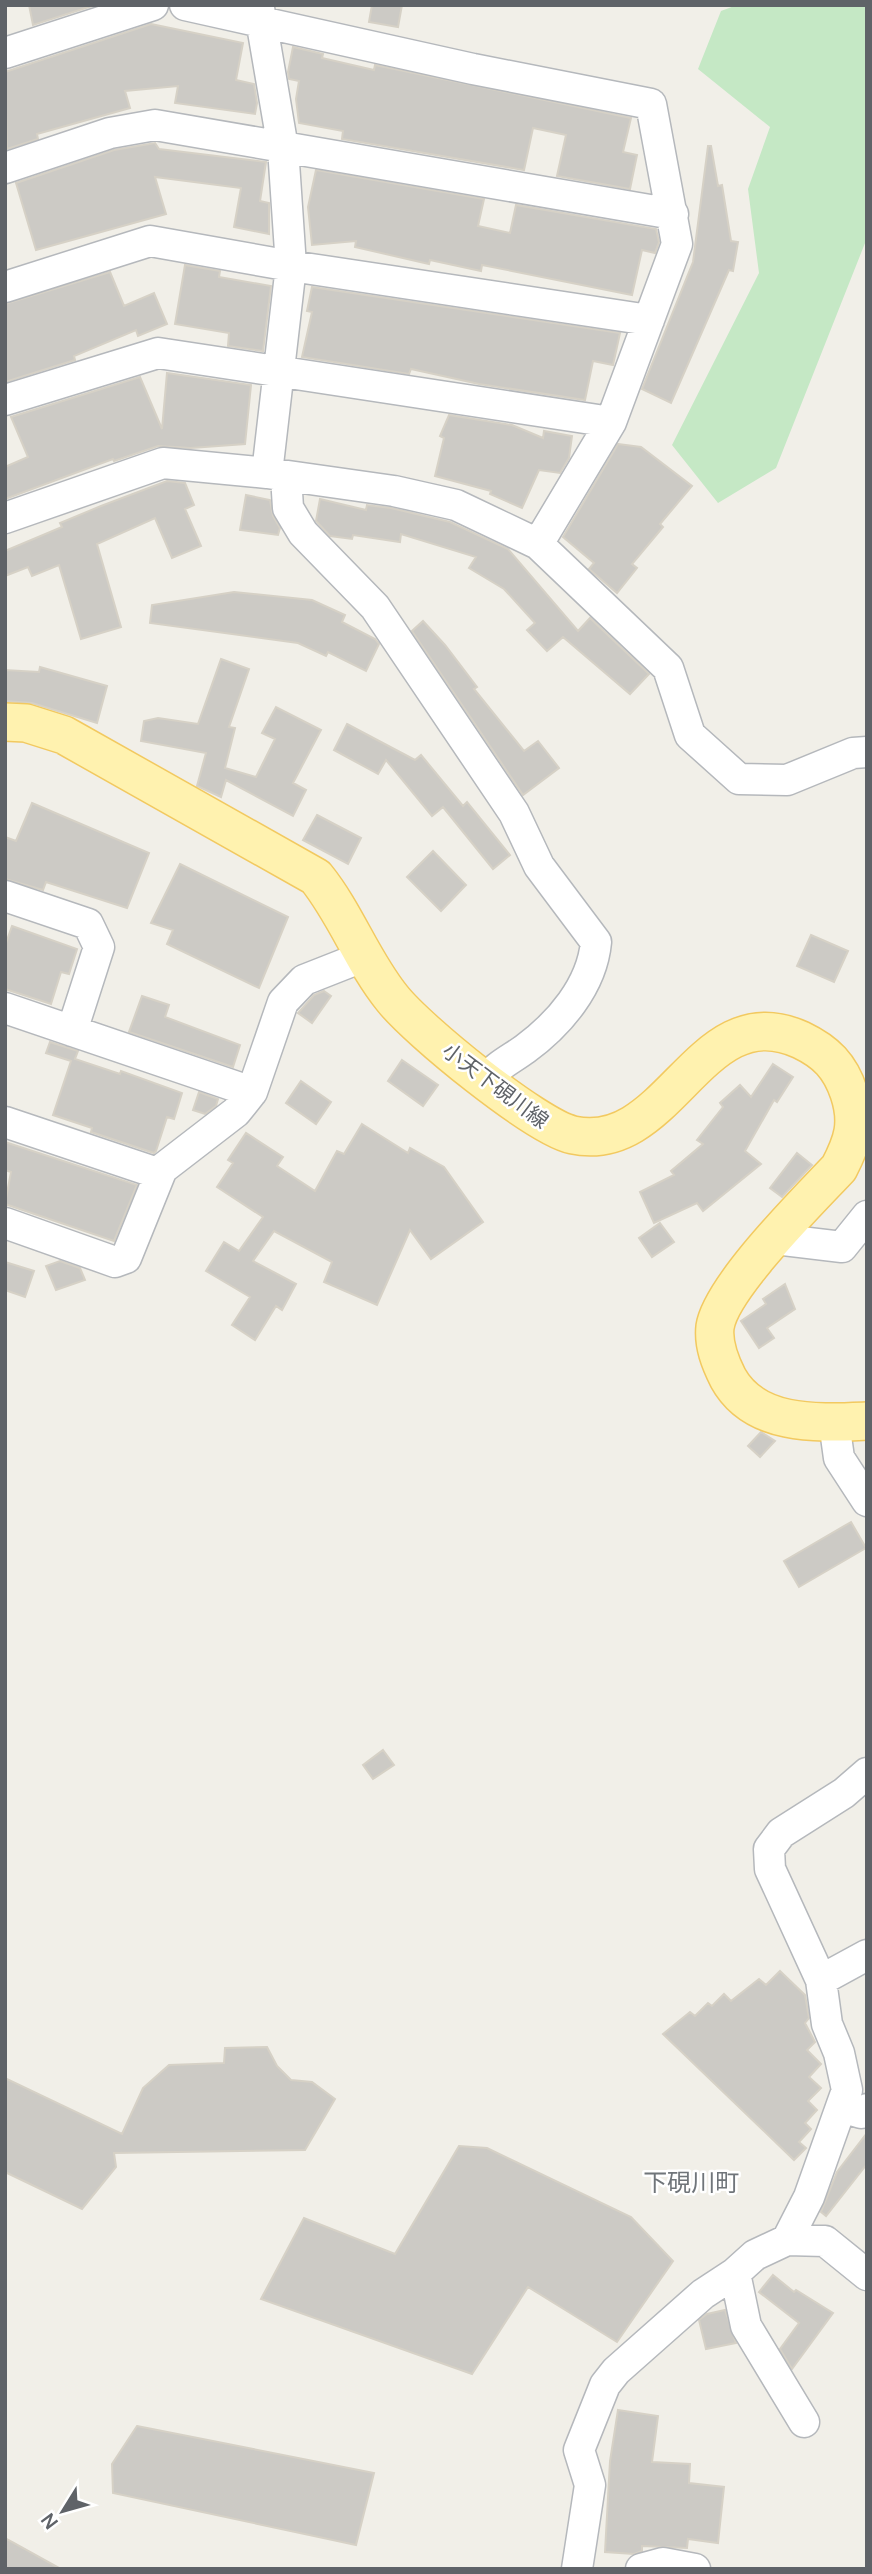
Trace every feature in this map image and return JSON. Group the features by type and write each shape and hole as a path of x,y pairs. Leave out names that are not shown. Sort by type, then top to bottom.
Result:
{"main road":[{"name":"小天下硯川線","path":"5,722 26,723 64,735 316,877 331,896 393,999 421,1028 549,1126 574,1135 612,1136 642,1120 711,1052 727,1041 759,1032 794,1037 823,1051 843,1074 856,1113 850,1146 839,1168 729,1295 715,1326 718,1359 734,1388 765,1413 850,1421"}],"street":[{"path":"5,52 153,5"},
{"path":"185,5 260,15 651,104 677,244 611,422 538,544"},
{"path":"260,15 283,148 292,266 280,373 277,474 288,508 303,533 375,607 514,813 539,866 596,942 594,957 580,989 554,1028 486,1080"},
{"path":"5,167 110,133 155,125 673,214"},
{"path":"5,287 150,241 292,266 649,320"},
{"path":"5,400 158,353 611,422"},
{"path":"5,518 163,463 277,474 394,491 456,505 538,544 668,668 690,735 738,779 787,780 853,753 867,752"},
{"path":"5,896 88,924 99,947 72,1031"},
{"path":"5,1223 116,1262 126,1258 162,1169 236,1112 252,1092 283,1003 304,980 365,956"},
{"path":"5,1009 252,1092"},
{"path":"5,1122 160,1174"},
{"path":"775,1239 842,1247 867,1216"},
{"path":"850,1421 839,1458 867,1501"},
{"path":"787,2240 854,2108 839,2053 827,2024 821,1980 770,1869 769,1849 781,1833 845,1793 867,1773"},
{"path":"821,1980 867,1955"},
{"path":"579,2569 590,2486 579,2450 605,2385 616,2371 703,2294 735,2273 755,2255 787,2240 825,2241 867,2275"},
{"path":"735,2273 746,2326 804,2422"},
{"path":"641,2569 663,2563 695,2569"}],"green space":[{"path":"737,5 867,5 867,238 776,468 718,503 672,445 759,273 748,189 770,127 698,69 721,11"}],"building":[{"path":"29,5 95,5 33,25"},
{"path":"372,5 402,5 398,27 369,22"},
{"path":"151,24 243,43 236,80 254,84 257,103 255,114 175,103 178,86 125,91 130,108 37,134 38,139 7,149 5,72"},
{"path":"293,47 323,54 322,58 374,70 375,65 631,118 623,152 637,155 630,189 557,176 566,135 533,128 524,170 342,139 343,131 299,123 296,99 299,81 289,79 288,72"},
{"path":"155,143 159,149 266,162 260,201 269,203 269,234 234,227 241,188 155,177 166,214 36,250 16,183 114,150"},
{"path":"708,146 711,146 718,186 722,185 731,241 738,242 733,271 729,270 671,403 642,389 693,262"},
{"path":"316,170 484,199 478,226 510,233 516,205 656,229 659,242 655,253 642,250 632,295 482,265 481,271 430,260 429,264 355,247 356,241 312,245 308,207"},
{"path":"185,265 220,271 219,277 271,286 263,351 228,346 229,333 175,324"},
{"path":"110,272 124,306 154,293 167,324 138,336 136,330 74,356 75,360 5,382 5,304"},
{"path":"312,287 620,333 613,365 593,361 585,400 479,384 411,369 409,374 302,357 312,312 307,311"},
{"path":"167,373 251,385 245,444 191,448 158,446 114,461 113,459 5,499 5,467 28,457 11,417 140,377 162,429"},
{"path":"449,415 512,425 543,438 544,431 572,436 569,458 560,473 539,470 522,508 490,494 491,491 435,476 444,438 440,436"},
{"path":"618,444 641,447 692,486 660,524 663,527 632,564 637,568 617,593 589,569 594,563 563,537"},
{"path":"167,481 185,483 194,505 185,509 201,546 172,558 155,518 97,544 121,627 81,639 59,565 32,576 28,567 5,576 5,551 62,527 60,523"},
{"path":"246,495 270,500 273,516 280,528 278,535 240,530"},
{"path":"320,499 366,510 367,505 391,508 450,522 508,549 578,631 590,618 649,674 630,694 563,637 547,651 527,630 535,623 504,589 469,568 476,557 401,534 400,542 353,535 352,539 330,536 316,521"},
{"path":"234,592 312,600 345,615 342,622 375,639 379,644 366,671 328,652 326,656 298,643 150,623 152,605"},
{"path":"423,621 445,645 477,687 474,689 524,751 538,741 559,768 523,795 412,631"},
{"path":"221,659 249,669 229,727 235,728 225,768 256,777 275,739 262,733 276,707 321,730 293,783 306,790 293,816 226,780 221,797 197,786 206,753 141,741 144,721 158,718 198,724"},
{"path":"40,667 107,686 97,723 32,703 5,701 5,670 39,672"},
{"path":"347,724 415,760 421,755 463,806 467,802 510,855 493,869 443,807 432,816 386,760 378,774 334,750"},
{"path":"32,803 149,853 127,908 46,882 43,890 5,879 5,837 16,841"},
{"path":"317,815 361,838 348,864 303,840"},
{"path":"433,851 466,885 441,911 407,877"},
{"path":"180,864 288,917 259,988 167,944 173,930 151,923"},
{"path":"12,926 77,949 69,974 61,972 51,1004 5,989 5,946"},
{"path":"811,935 848,951 834,982 797,966"},
{"path":"324,991 331,996 312,1023 298,1013 314,995"},
{"path":"142,996 169,1005 165,1017 240,1045 233,1067 129,1032"},
{"path":"50,1042 78,1051 75,1059 120,1074 121,1071 182,1093 174,1119 167,1117 154,1153 91,1132 92,1128 53,1115 71,1061 46,1053"},
{"path":"402,1060 438,1085 423,1106 388,1081"},
{"path":"773,1064 793,1077 777,1102 774,1100 745,1151 761,1164 703,1211 697,1203 654,1223 640,1192 674,1175 671,1171 703,1144 697,1140 723,1107 720,1103 740,1085 751,1097"},
{"path":"301,1081 331,1102 316,1124 286,1103"},
{"path":"199,1092 218,1099 216,1106 205,1114 193,1110"},
{"path":"362,1124 408,1153 410,1148 444,1167 483,1222 431,1259 410,1230 377,1305 324,1282 332,1262 274,1231 253,1261 296,1284 282,1310 276,1306 255,1340 232,1325 250,1297 206,1271 224,1242 239,1251 263,1217 217,1187 233,1163 228,1160 246,1133 283,1157 277,1166 315,1191 337,1151 344,1154"},
{"path":"5,1142 137,1185 114,1241 5,1204 11,1172 5,1170"},
{"path":"797,1153 812,1165 782,1197 770,1188"},
{"path":"660,1223 674,1242 652,1257 639,1238"},
{"path":"60,1261 80,1268 85,1280 56,1290 46,1266"},
{"path":"5,1262 34,1271 25,1297 5,1290"},
{"path":"785,1284 795,1309 767,1328 774,1338 759,1348 741,1321 766,1304 763,1299"},
{"path":"761,1432 775,1441 760,1457 748,1446"},
{"path":"851,1522 866,1548 799,1587 784,1561"},
{"path":"383,1750 394,1765 373,1779 363,1765"},
{"path":"780,1971 805,1995 809,2018 805,2023 815,2042 807,2050 821,2064 809,2077 821,2088 808,2101 817,2110 805,2123 811,2129 799,2142 806,2148 794,2160 663,2034 690,2012 695,2016 708,2003 712,2006 724,1994 731,2001 759,1979 766,1985"},
{"path":"267,2047 277,2066 291,2080 312,2082 335,2099 305,2150 114,2153 116,2167 82,2209 5,2172 5,2078 122,2134 143,2088 169,2065 224,2063 225,2048"},
{"path":"867,2133 867,2164 826,2216 821,2212 837,2172"},
{"path":"459,2146 487,2148 631,2217 673,2261 617,2342 528,2287 472,2374 261,2299 304,2218 395,2254"},
{"path":"773,2275 794,2292 796,2290 833,2313 792,2369 780,2349 799,2323 759,2292"},
{"path":"725,2310 736,2343 706,2349 699,2320 707,2314"},
{"path":"618,2410 658,2416 652,2462 690,2464 689,2483 724,2487 718,2543 688,2539 687,2548 642,2546 642,2551 634,2554 605,2552 610,2461"},
{"path":"137,2426 374,2473 356,2545 113,2493 112,2464"},
{"path":"5,2538 61,2569 5,2569"}],"district":[{"name":"下硯川町","path":"691,2181"}]}
